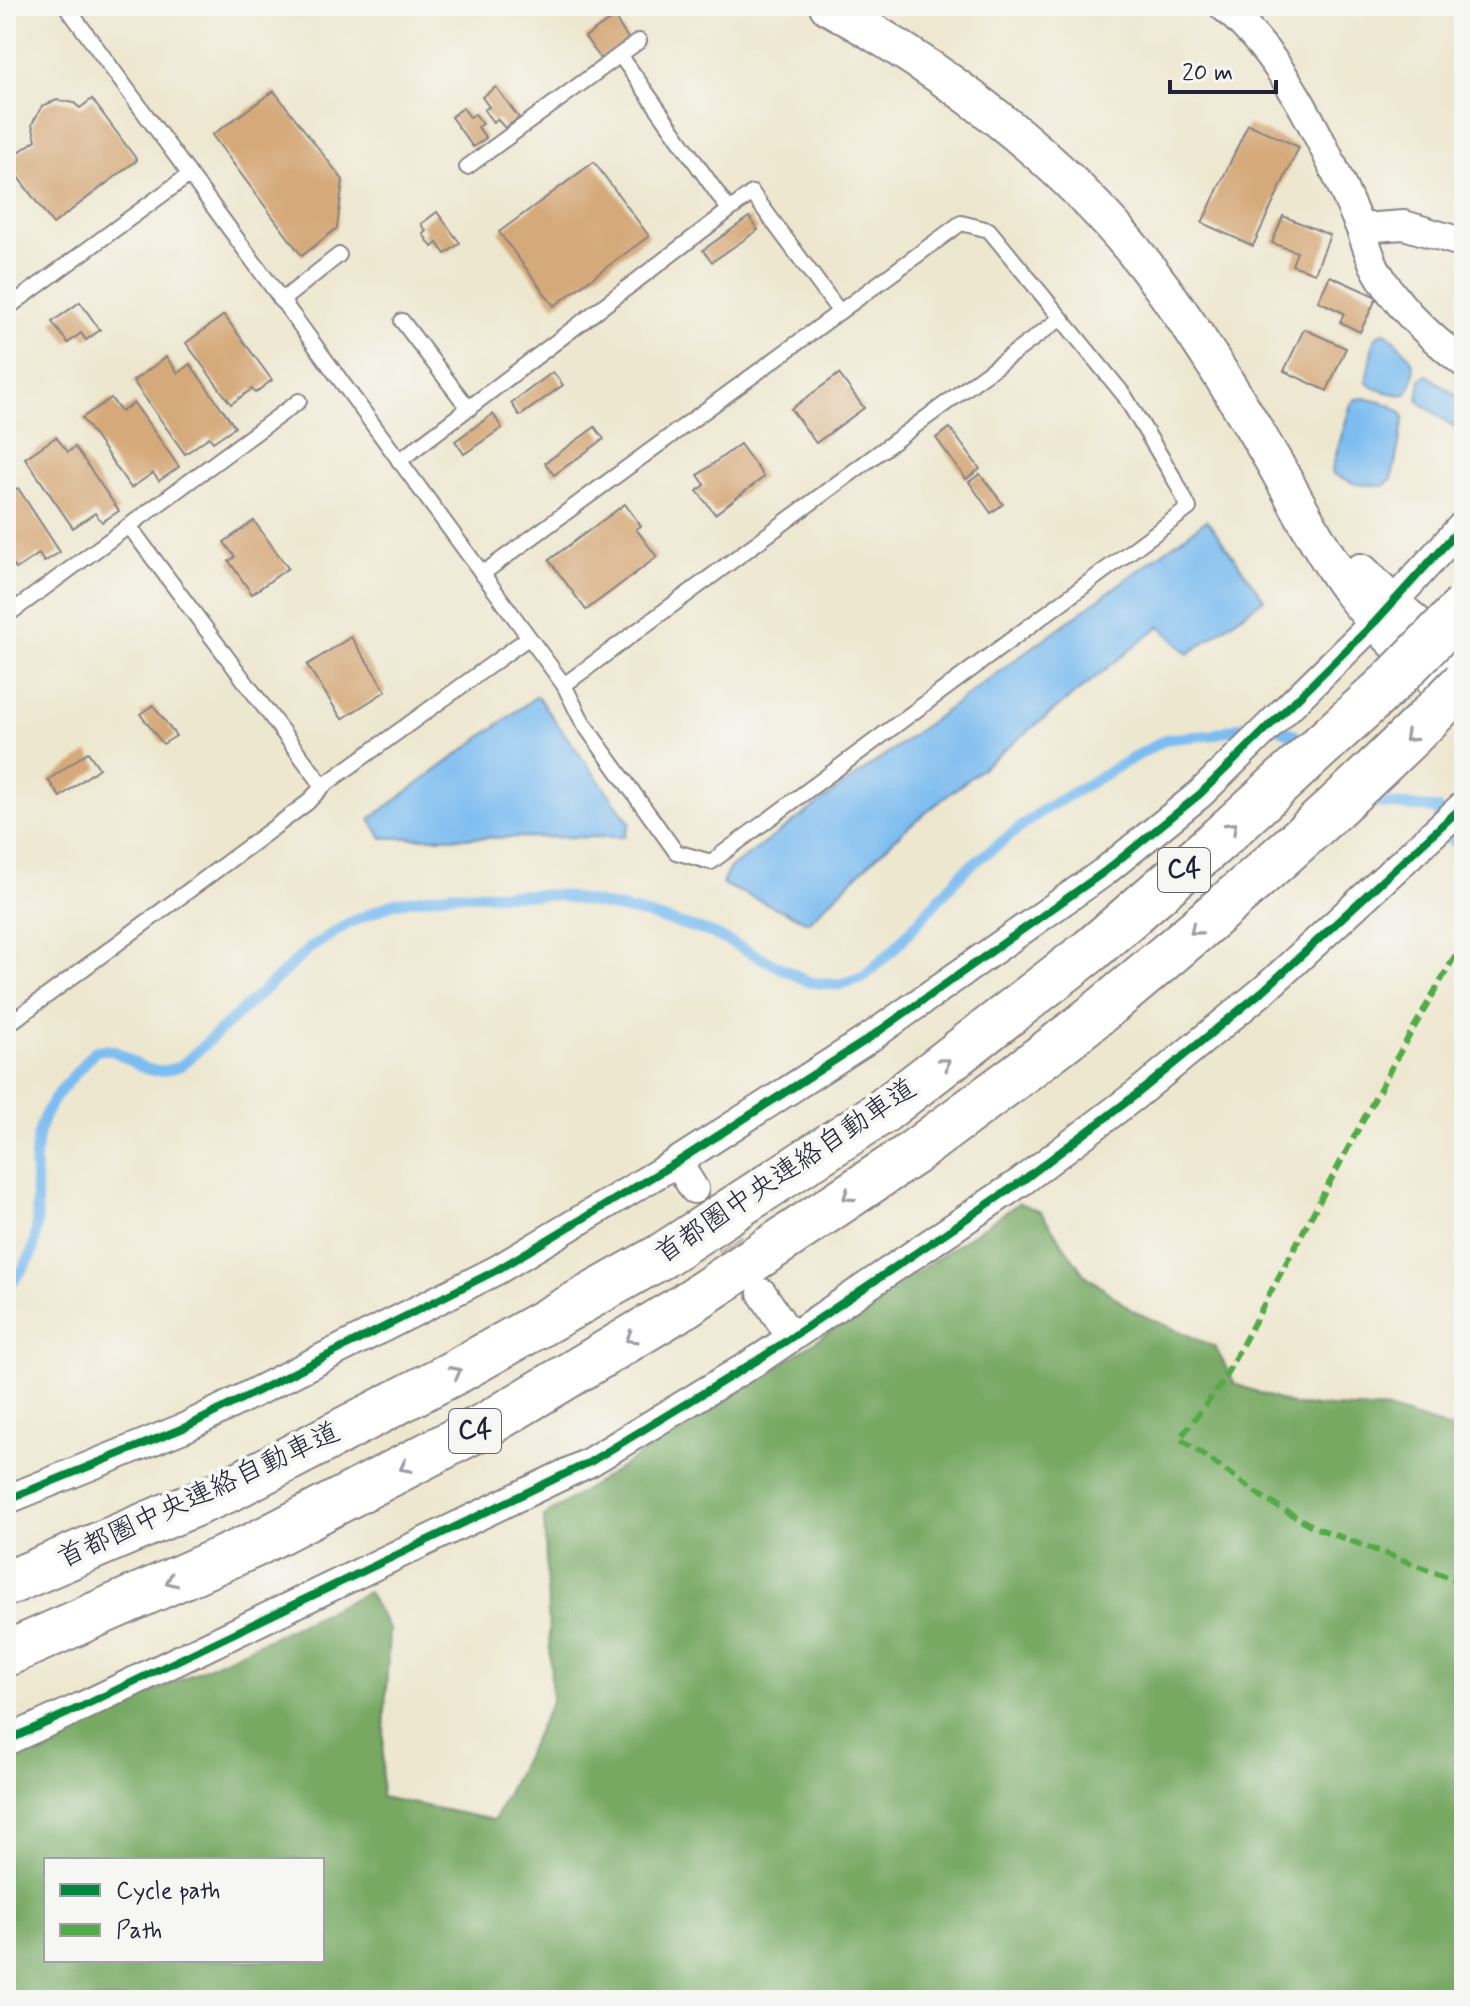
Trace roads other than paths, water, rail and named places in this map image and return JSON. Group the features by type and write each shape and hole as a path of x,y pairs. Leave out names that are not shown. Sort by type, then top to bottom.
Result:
{"highway":[{"name":"首都圏中央連絡自動車道","path":"6,1584 230,1489 459,1370 660,1257 883,1111 1091,950 1219,839 1390,683 1464,607"},
{"name":"首都圏中央連絡自動車道","path":"6,1654 254,1545 491,1422 684,1306 913,1153 1101,1011 1232,899 1423,725 1464,682"}],"street":[{"path":"828,6 885,37 975,101 1039,152 1120,234 1176,308 1265,447 1383,613 1396,645 1464,706"},
{"path":"1223,6 1239,20 1293,89 1331,160 1376,269 1399,302 1442,346 1464,363"},
{"path":"1361,228 1404,225 1464,243"},
{"path":"6,1500 186,1427 497,1270 677,1162 865,1041 1104,872 1200,794 1383,613 1464,524"},
{"path":"1383,613 1464,665"},
{"path":"6,1741 590,1462 761,1358 1022,1181 1137,1094 1265,989 1464,805"},
{"path":"677,1162 694,1189"},
{"path":"762,1293 791,1337"}],"lane":[{"path":"66,6 528,638 564,685 583,723 676,852 711,862 1189,508 1124,395 989,230 961,223 482,574"},
{"path":"467,167 639,41"},
{"path":"620,55 729,210"},
{"path":"6,309 189,175"},
{"path":"399,461 752,193 839,311"},
{"path":"281,301 339,255"},
{"path":"564,685 1060,319"},
{"path":"402,321 469,409"},
{"path":"6,616 299,401"},
{"path":"129,526 323,786"},
{"path":"6,1026 307,803 323,786 528,638"}],"water":[{"path":"1382,332 1387,333 1407,354 1414,366 1407,394 1385,392 1366,382 1374,339"},
{"path":"1427,375 1464,401 1464,427 1454,427 1418,401 1421,379"},
{"path":"1365,398 1393,407 1404,418 1392,478 1384,486 1356,484 1333,474 1332,468 1351,404 1356,399"},
{"path":"1207,520 1264,599 1188,654 1160,626 903,831 808,922 722,884 729,869"},
{"path":"537,696 630,823 624,837 382,838 370,819"}],"waterway":[{"path":"6,1290 33,1249 37,1218 35,1156 41,1125 57,1095 95,1051 115,1052 152,1070 181,1066 310,948 349,923 394,903 451,894 557,895 638,912 712,933 809,982 838,985 863,977 893,950 965,870 1043,810 1166,739 1212,735 1263,720 1296,736 1306,749"},
{"path":"1363,796 1380,803 1437,809 1449,837 1464,853"}],"tunnel":[{"path":"706,1207 753,1279"}]}
